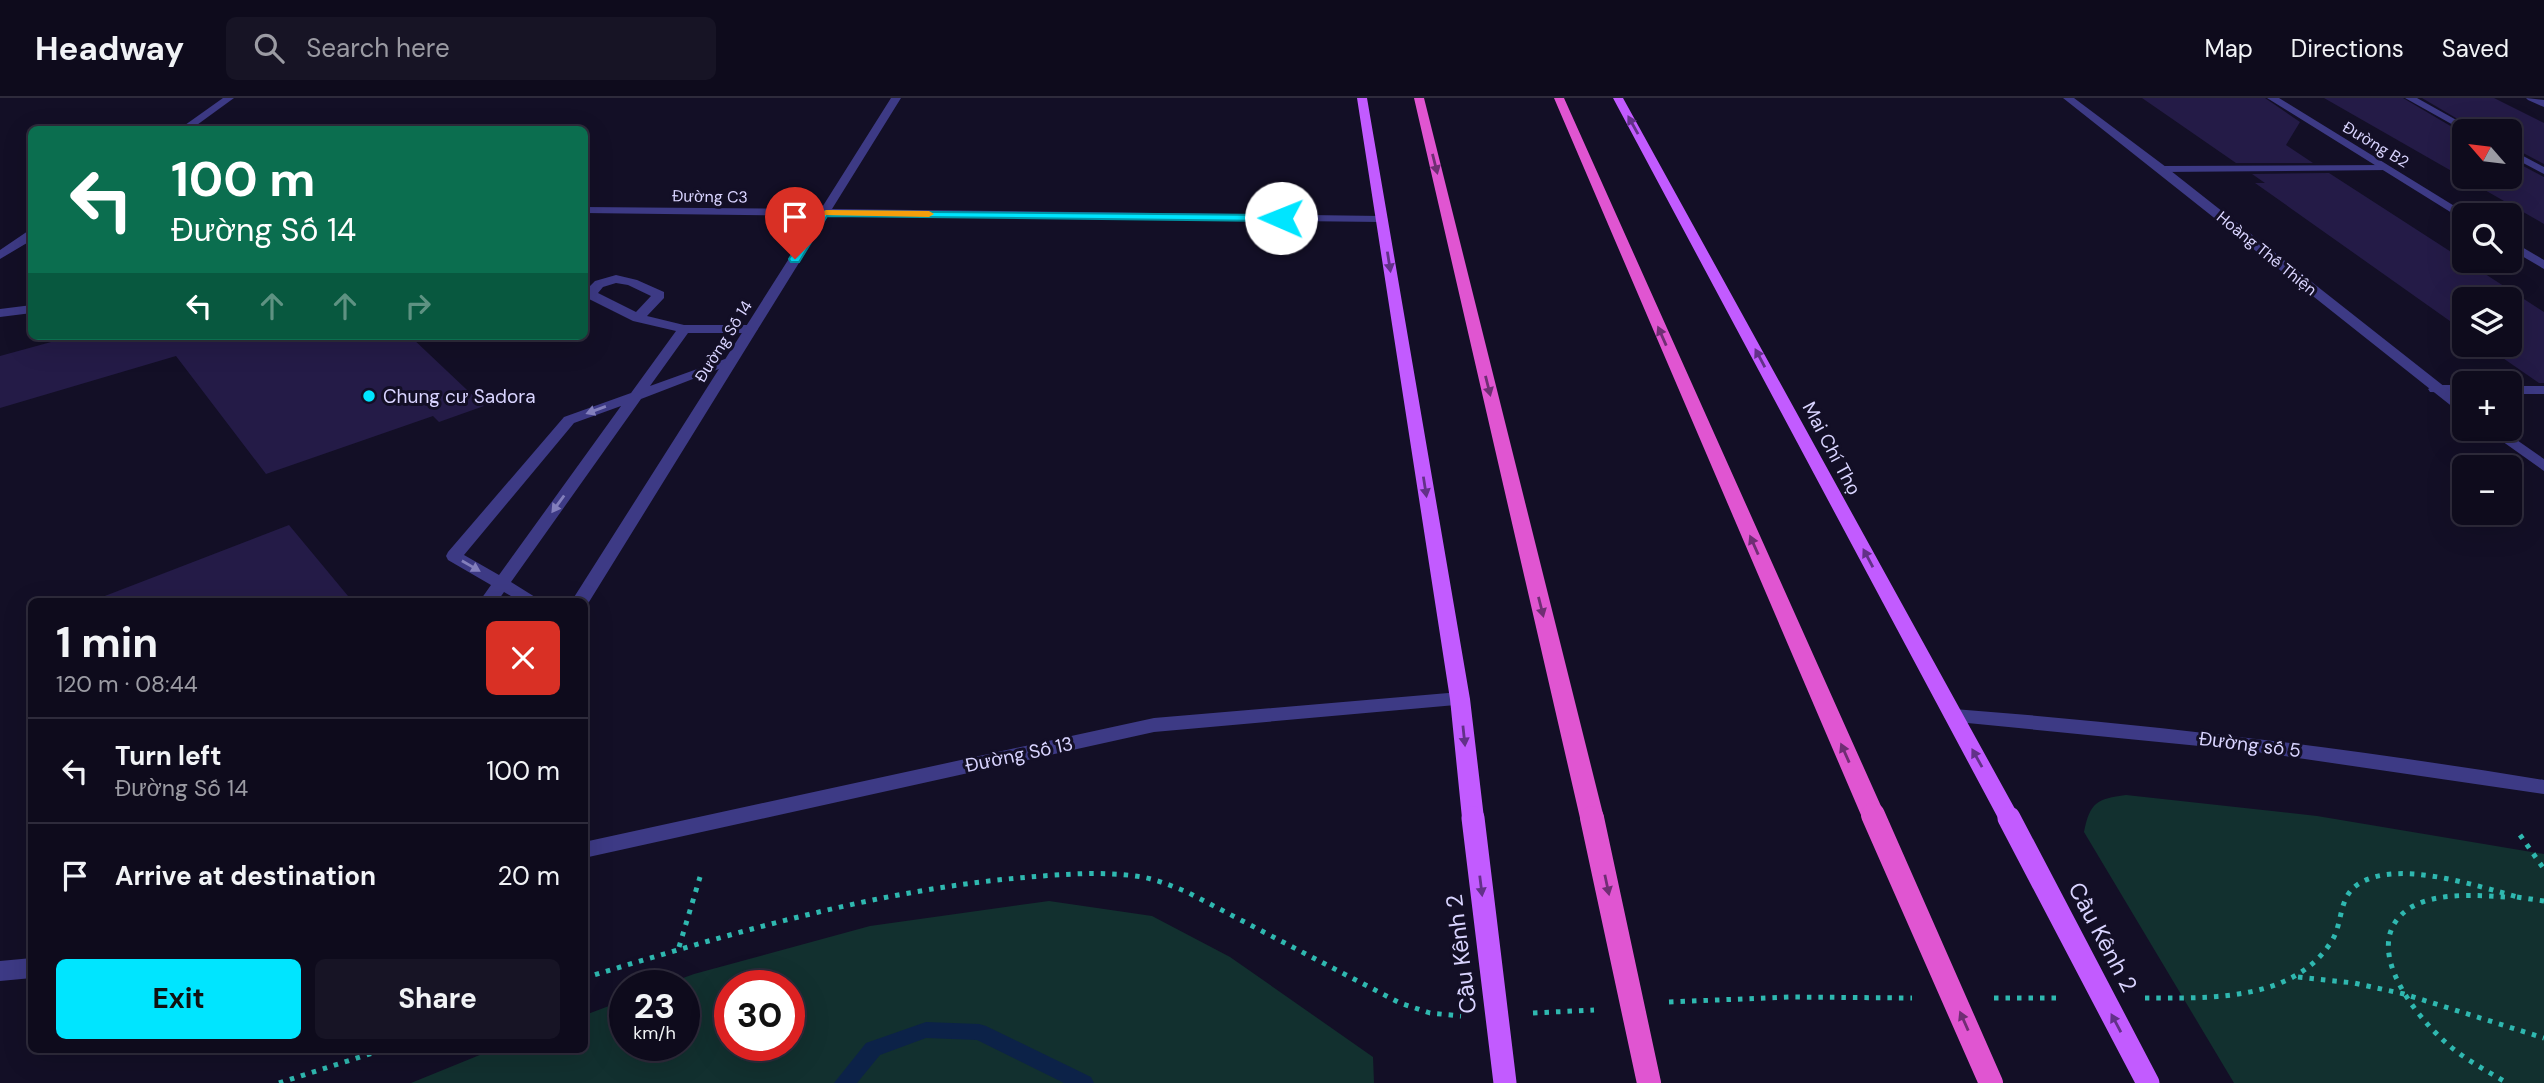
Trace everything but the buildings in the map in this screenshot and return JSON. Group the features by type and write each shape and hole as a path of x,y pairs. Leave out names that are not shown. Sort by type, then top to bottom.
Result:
{"highway":[{"path":"1419,98 1592,818 1649,1083"},
{"path":"1559,98 1992,1083"}],"main road":[{"path":"1362,98 1460,699"},
{"name":"Mai Chí Thọ","path":"1618,98 2009,818"},
{"name":"Cầu Kênh 2","path":"1460,699 1505,1083"},
{"name":"Cầu Kênh 2","path":"2009,818 2148,1083"}],"street":[{"path":"189,126 229,98"},
{"name":"Đường Số 14","path":"582,598 896,98"},
{"name":"Hoàng Thế Thiện","path":"2068,98 2162,169 2452,401"},
{"name":"Đường B2","path":"2272,98 2452,209"},
{"path":"2410,98 2452,121"},
{"path":"2531,98 2544,104"},
{"path":"2522,159 2544,171"},
{"path":"2162,169 2386,169"},
{"name":"Đường C3","path":"588,210 1382,219"},
{"path":"0,255 28,237"},
{"path":"2522,251 2544,265"},
{"path":"0,313 28,310"},
{"path":"638,318 684,329 751,329"},
{"path":"491,598 684,329"},
{"path":"527,598 454,556 569,420 730,362"},
{"path":"2435,389 2452,389"},
{"path":"2522,390 2544,390"},
{"path":"2509,441 2544,466"},
{"name":"Đường Số 13","path":"588,849 1154,725 1460,699"},
{"name":"Đường số 5","path":"1954,716 2092,726 2219,740 2429,768 2544,787"},
{"path":"0,971 28,968"}],"path":[{"path":"2520,835 2544,869"},
{"path":"588,977 679,948 821,913 987,880 1104,874 1141,877 1164,883 1387,997 1430,1011 1453,1016 1466,1015"},
{"path":"2138,998 2208,997 2268,986 2297,977 2319,959 2333,940 2343,903 2357,886 2374,878 2404,874 2544,901"},
{"path":"679,948 700,877"},
{"path":"2507,1083 2452,1048 2423,1019 2403,994 2394,975 2388,939 2392,927 2411,907 2429,901 2482,895 2518,897"},
{"path":"2297,977 2354,983 2403,994 2544,1038"},
{"path":"1667,1002 1919,998"},
{"path":"1987,998 2070,998"},
{"path":"1520,1013 1600,1009"},
{"path":"279,1083 373,1053"}],"green space":[{"path":"2126,795 2317,816 2544,854 2544,1083 2234,1083 2084,832 2089,814 2096,804 2108,798"},
{"path":"1049,901 1152,916 1230,957 1373,1057 1374,1083 411,1083 485,1053 588,1053 588,1014 609,1006 609,1061 700,1061 700,972 870,926"}],"waterway":[{"path":"844,1083 873,1049 926,1030 979,1032 1084,1083"}],"slow traffic":[{"path":"826,213 929,214"}],"place":[{"name":"Chung cư Sadora","path":"369,396"}],"route":[{"path":"795,259 824,213 1281,218"}]}
